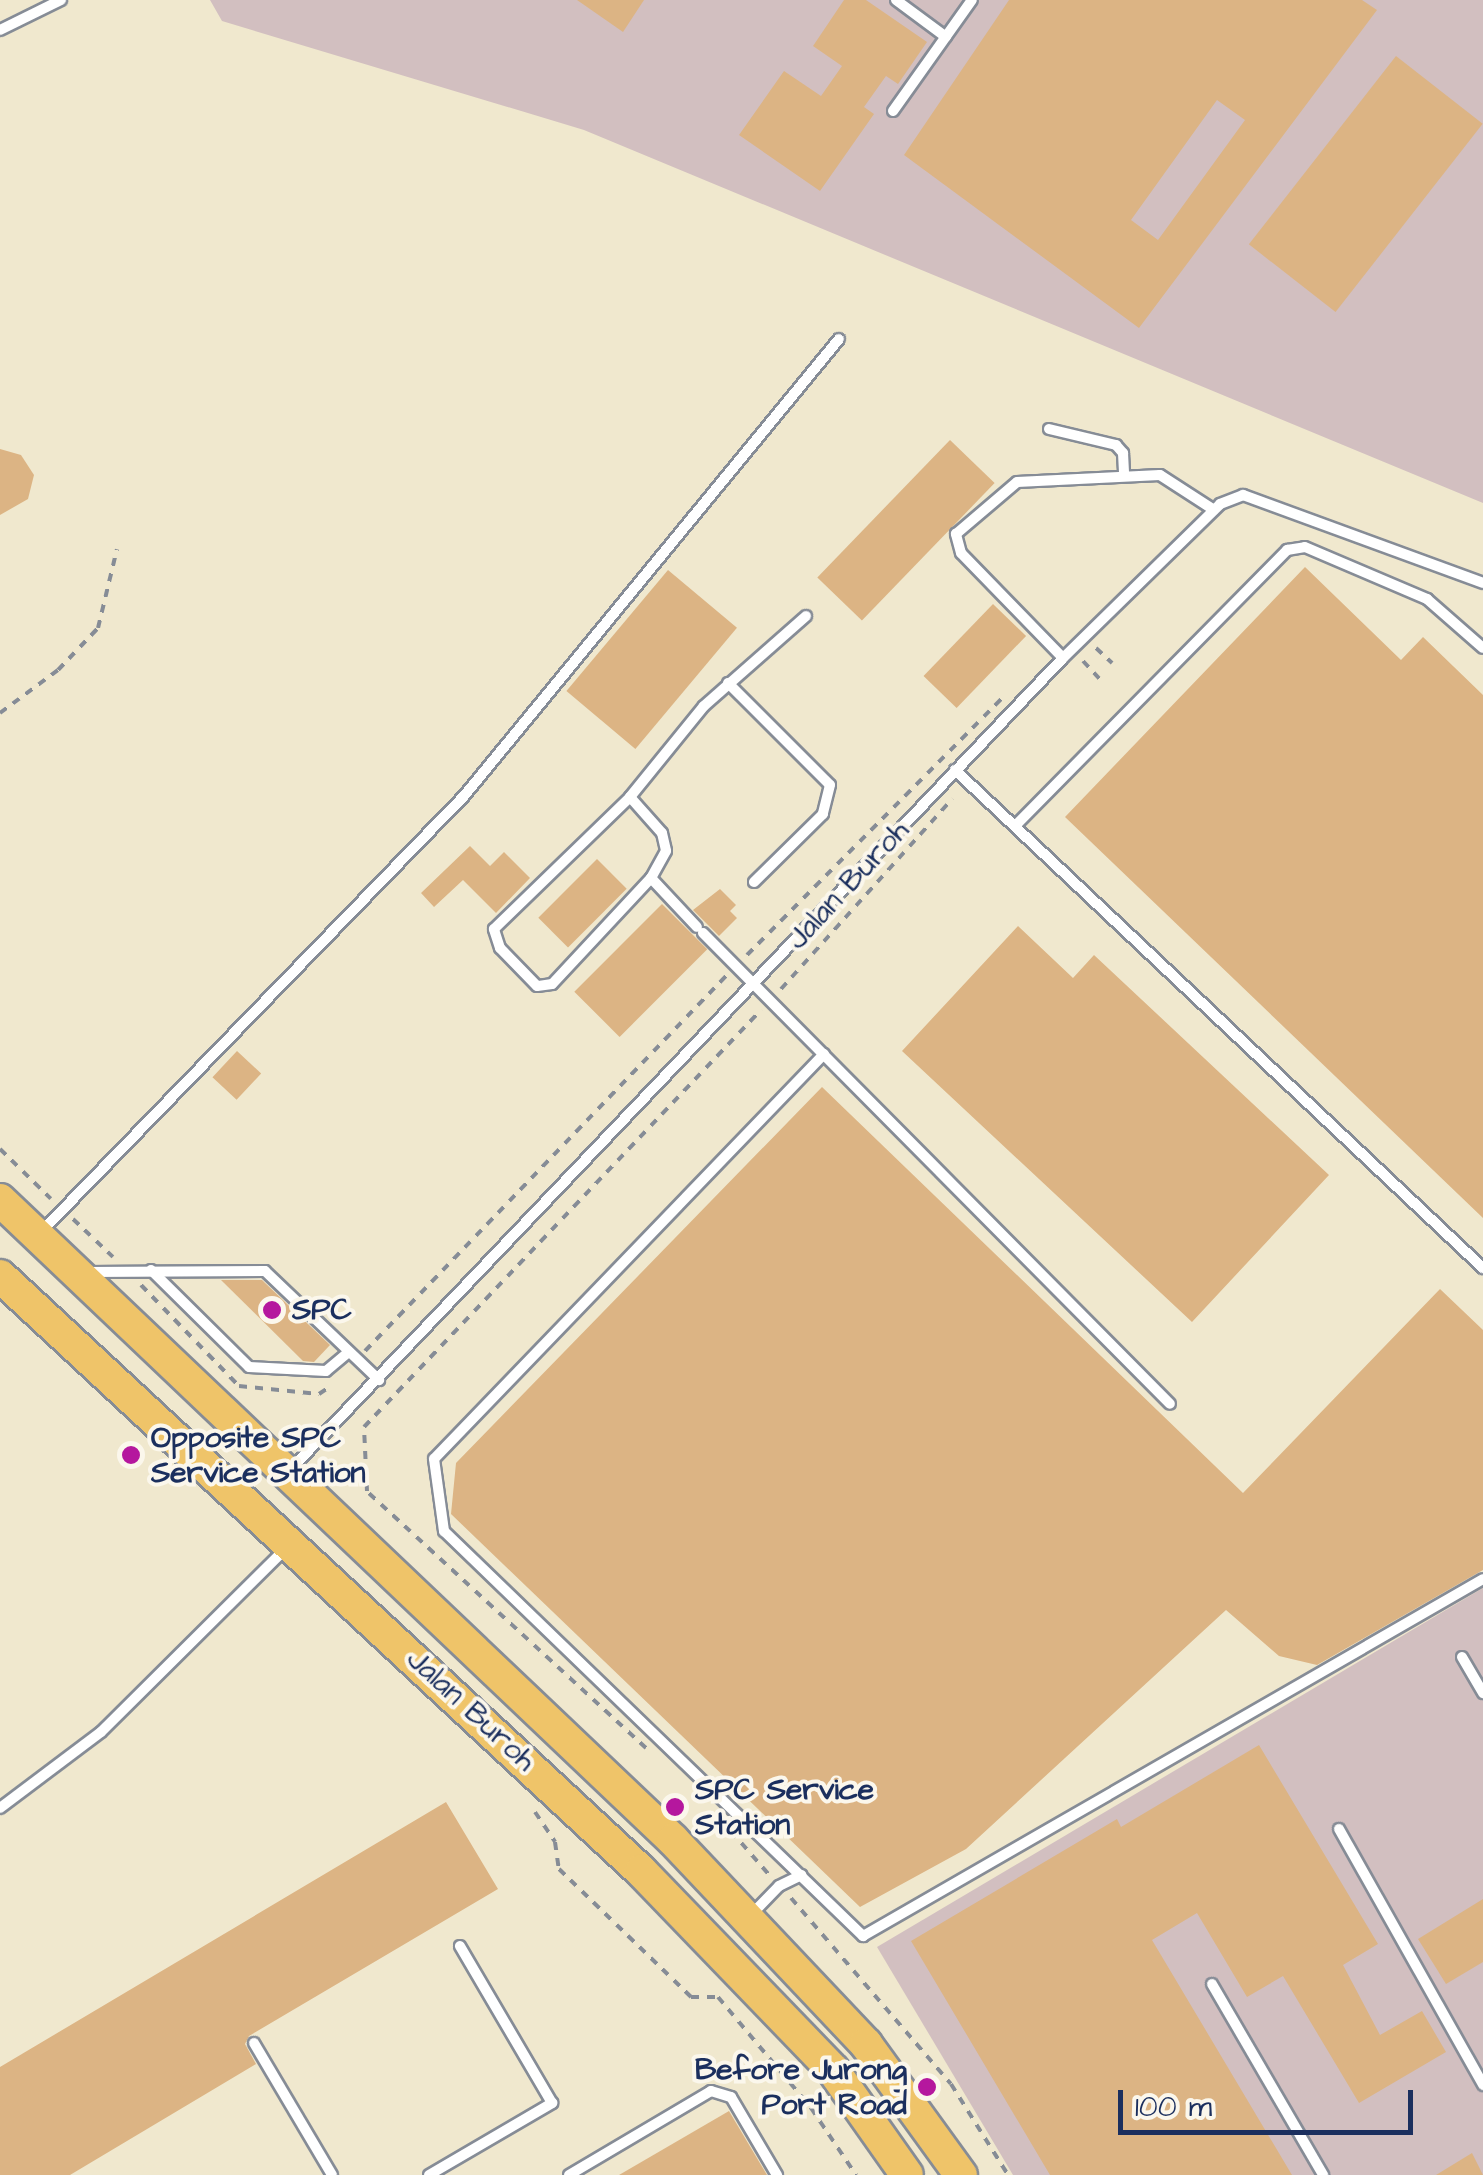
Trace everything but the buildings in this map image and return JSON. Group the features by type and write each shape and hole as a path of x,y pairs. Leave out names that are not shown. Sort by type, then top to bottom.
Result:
{"highway":[{"name":"Jalan Buroh","path":"0,1200 749,1917 866,2044 961,2175"},
{"name":"Jalan Buroh","path":"0,1276 641,1871 840,2079 908,2175"}],"lane":[{"path":"0,30 61,0"},
{"path":"896,0 946,37"},
{"path":"893,111 972,0"},
{"path":"37,1236 464,796 839,339"},
{"path":"1049,430 1116,445 1124,453 1124,475"},
{"path":"1062,658 961,554 956,534 1018,482 1124,475 1174,480 1214,510 1243,495 1483,583"},
{"name":"Jalan Buroh","path":"286,1474 756,985 1062,658 1214,510"},
{"path":"1015,826 1296,547 1427,599 1483,648"},
{"path":"630,797 666,842 651,878 545,986 536,986 495,938 494,929 630,797 728,683 806,616"},
{"path":"728,683 830,785 823,814 754,882"},
{"path":"955,770 1483,1268"},
{"path":"651,878 1170,1404"},
{"path":"824,1054 434,1459 444,1531 863,1936 1483,1579"},
{"path":"151,1270 249,1368 314,1372 353,1355"},
{"path":"76,1272 265,1270 378,1380"},
{"path":"0,1808 100,1732 291,1544"},
{"path":"1462,1657 1483,1693"},
{"path":"1338,1829 1483,2085"},
{"path":"749,1917 779,1886 802,1876"},
{"path":"429,2175 552,2103 460,1946"},
{"path":"1212,1984 1322,2175"},
{"path":"254,2042 332,2175"},
{"path":"569,2175 711,2091 731,2097 777,2175"}],"path":[{"path":"0,713 58,670 98,628 116,549"},
{"path":"1070,674 1108,635"},
{"path":"1096,648 1112,663"},
{"path":"1083,661 1100,679"},
{"path":"0,1149 128,1271 239,1386 319,1394 947,747 1015,687"},
{"path":"651,1753 367,1491 364,1427 771,1000 967,782"},
{"path":"534,1812 555,1842 559,1869 691,1997 718,1997 811,2108 856,2175"},
{"path":"724,1823 863,1975 950,2084 1008,2175"},
{"path":"811,2108 840,2079"}],"shaded area":[{"path":"210,0 1483,0 1483,503 584,130 222,21"},
{"path":"1483,1588 1483,2175 1013,2175 877,1947"}],"place":[{"name":"SPC","path":"272,1310"},
{"name":"Opposite SPC Service Station","path":"131,1455"},
{"name":"SPC Service Station","path":"675,1807"},
{"name":"Before Jurong Port Road","path":"927,2087"}]}
